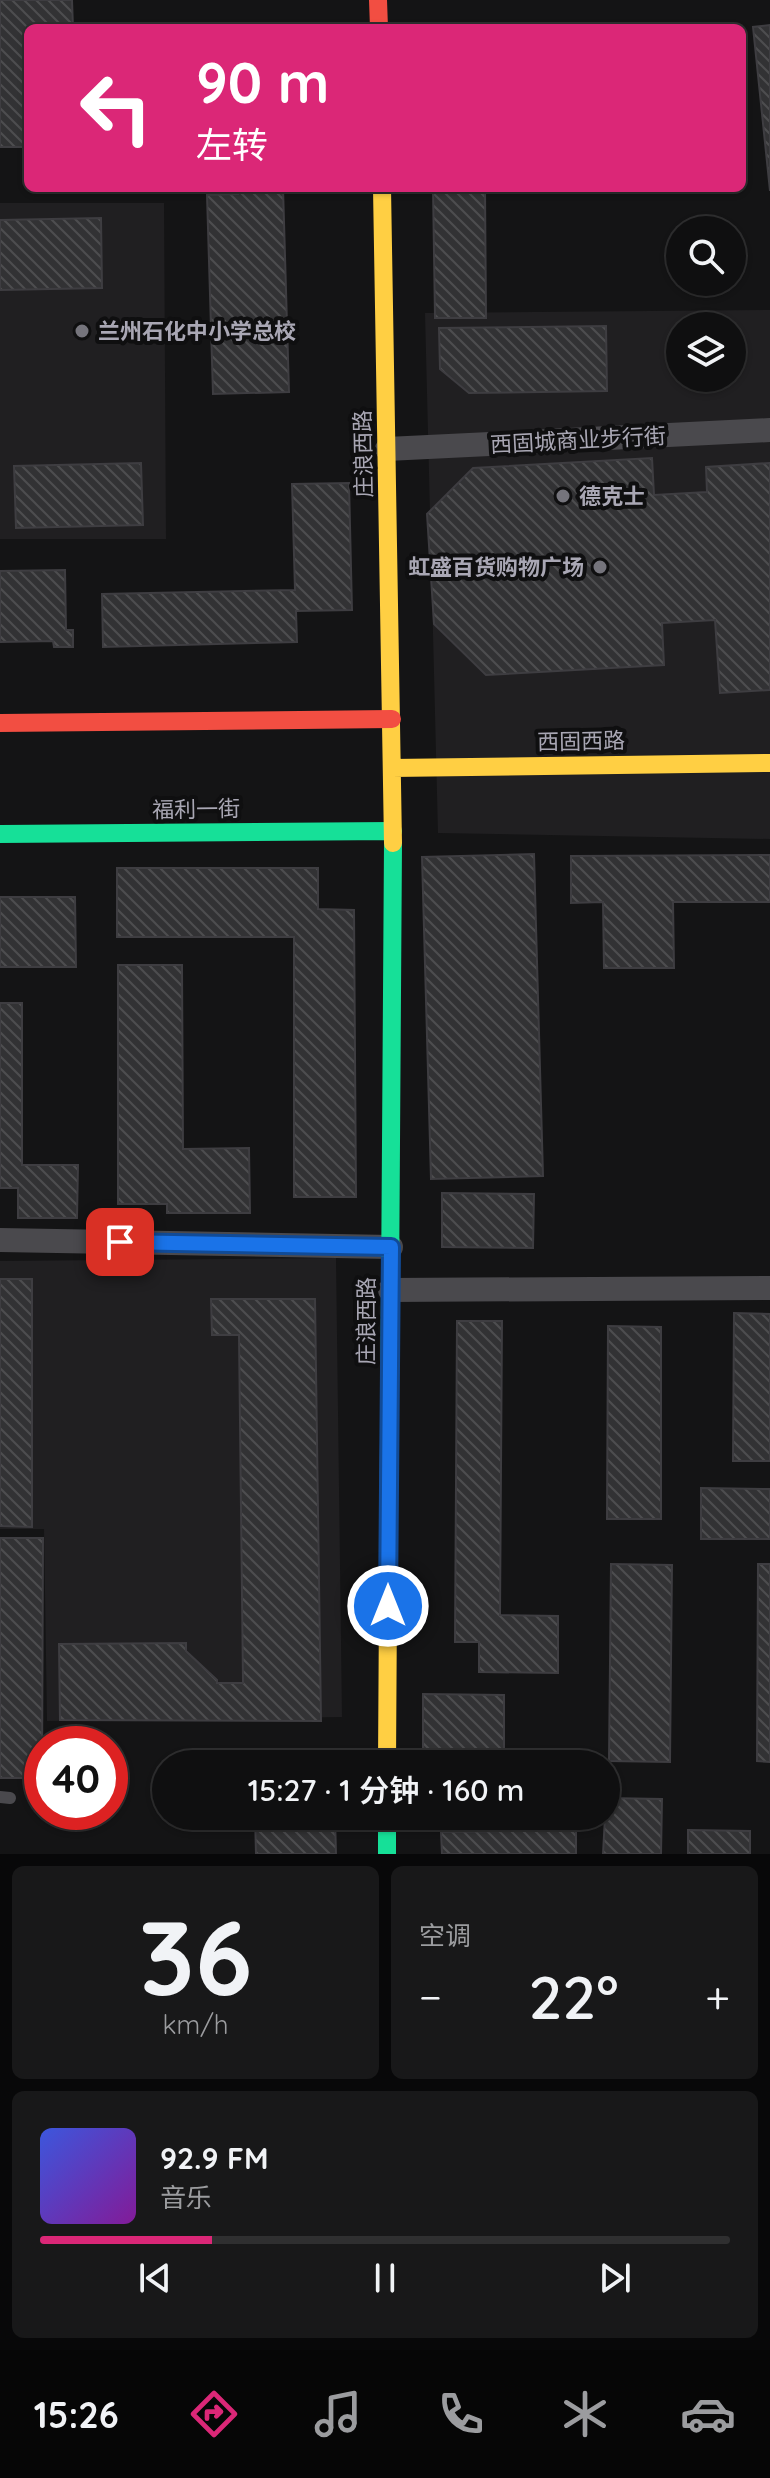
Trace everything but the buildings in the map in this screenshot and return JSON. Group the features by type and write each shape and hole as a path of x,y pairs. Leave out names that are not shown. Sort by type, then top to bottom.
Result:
{"street":[{"path":"378,0 379,24"},
{"name":"庄浪西路","path":"382,192 393,831 387,1750"},
{"name":"西固城商业步行街","path":"387,449 770,430"},
{"path":"0,723 392,719"},
{"name":"西固西路","path":"392,768 770,763"},
{"name":"福利一街","path":"0,834 393,831"},
{"path":"0,1240 391,1247"},
{"path":"390,1290 770,1288"},
{"path":"387,1830 387,1854"}],"shaded area":[{"name":"兰州石化中小学总校","path":"0,203 164,203 166,539 0,539"},
{"path":"770,310 770,839 438,833 425,313"},
{"path":"336,1258 342,1717 47,1721 44,1529 0,1529 0,1261"}],"traffic: fast":[{"path":"0,834 393,831"},
{"path":"389,1442 393,843"},
{"path":"387,1830 387,1854"}],"traffic: slow":[{"path":"382,192 393,843"},
{"path":"392,768 770,763"},
{"path":"387,1750 389,1442"}],"traffic: jam":[{"path":"378,0 379,24"},
{"path":"0,723 392,719"}],"place":[{"name":"兰州石化中小学总校","path":"82,331"},
{"name":"德克士","path":"563,496"},
{"name":"虹盛百货购物广场","path":"600,567"}],"route":[{"path":"120,1242 391,1247 388,1606"}]}
